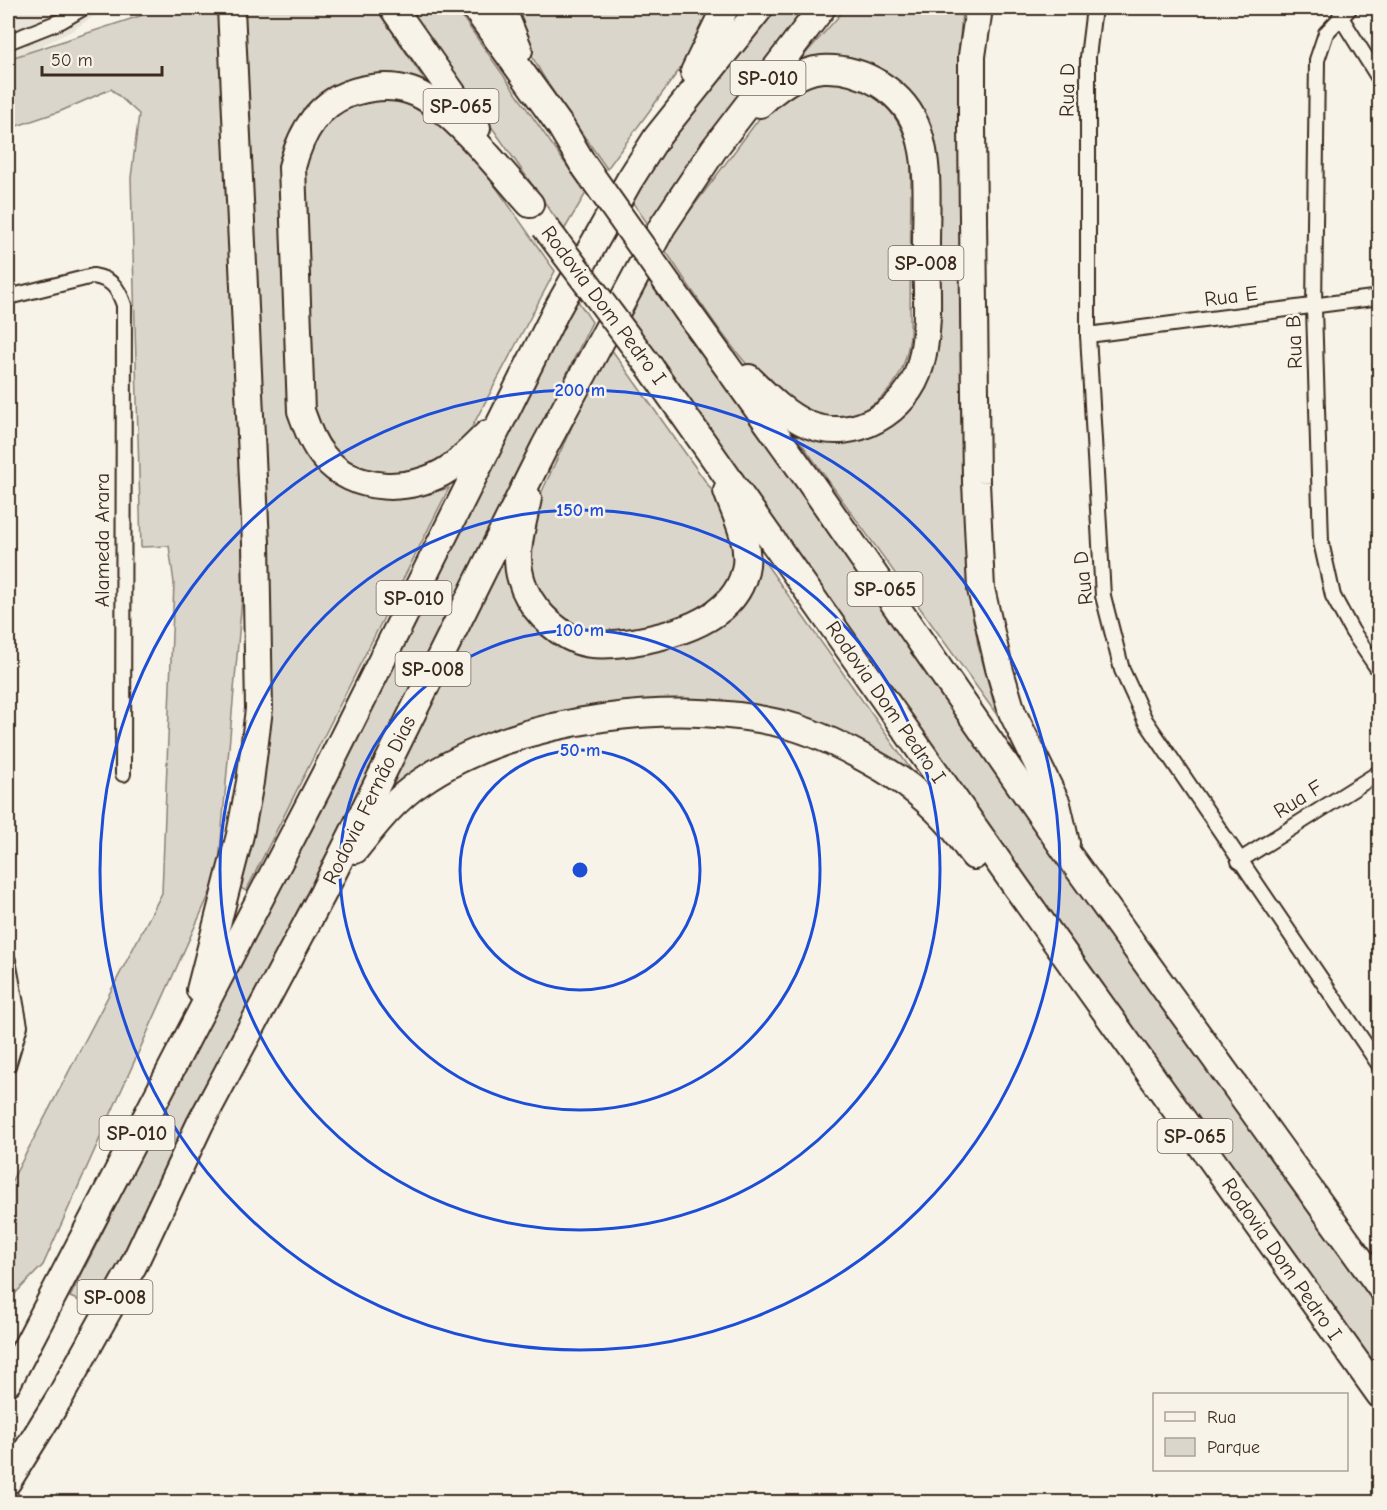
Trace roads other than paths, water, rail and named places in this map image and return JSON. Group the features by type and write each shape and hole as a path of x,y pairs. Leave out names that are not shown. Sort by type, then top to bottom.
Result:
{"highway":[{"path":"186,1040 240,835 250,782 259,709 256,543 231,8"},
{"name":"Rodovia Dom Pedro I","path":"393,8 545,226 714,456 1017,888 1380,1395"},
{"name":"SP-008","path":"475,8 561,127 583,164 693,320 788,415 811,426 832,430 856,428 876,420 897,406 913,386 921,366 925,339 927,199 924,150 918,129 905,107 889,89 870,78 845,70 820,69 798,76 765,98 714,148"},
{"path":"502,8 512,36 561,127"},
{"path":"657,137 702,58 725,8"},
{"name":"SP-010","path":"8,1382 380,668 500,421 567,291 629,181 657,137 760,8"},
{"name":"Rodovia Fernão Dias","path":"14,1489 60,1396 133,1266 200,1124 323,893 545,446 662,227 714,148 822,8"},
{"path":"979,8 972,56 972,129 976,482 981,589 999,668 1012,712 1057,804 1065,829 1067,853"},
{"path":"500,421 449,468 413,484 376,486 336,469 323,456 312,439 301,411 292,167 298,143 310,123 326,107 342,96 358,90 396,87 412,91 449,116 530,204"},
{"name":"SP-065","path":"693,320 824,501 1067,853 1380,1287"},
{"path":"545,446 528,498 517,553 521,580 535,606 554,628 579,641 611,645 665,637 686,629 708,618 727,603 740,585 746,566 746,543 714,456"},
{"path":"323,893 395,804 421,782 474,752 553,728 604,719 671,712 716,713 798,729 873,763 907,785 937,810 972,854 993,873 1017,888"}],"street":[{"path":"8,42 61,21 82,8"},
{"name":"Rua D","path":"1094,8 1088,57 1088,335 1103,596 1122,670 1145,720 1380,1066"},
{"path":"1345,12 1380,80"},
{"name":"Rua B","path":"1345,12 1326,33 1317,60 1314,308 1321,543 1333,596 1352,632 1380,672"},
{"name":"Alameda Arara","path":"8,297 93,276 105,278 114,284 124,306 123,774"},
{"name":"Rua E","path":"1088,335 1314,308 1380,297"},
{"name":"Rua F","path":"1239,861 1380,772"},
{"path":"8,960 20,1026 8,1066"}]}
